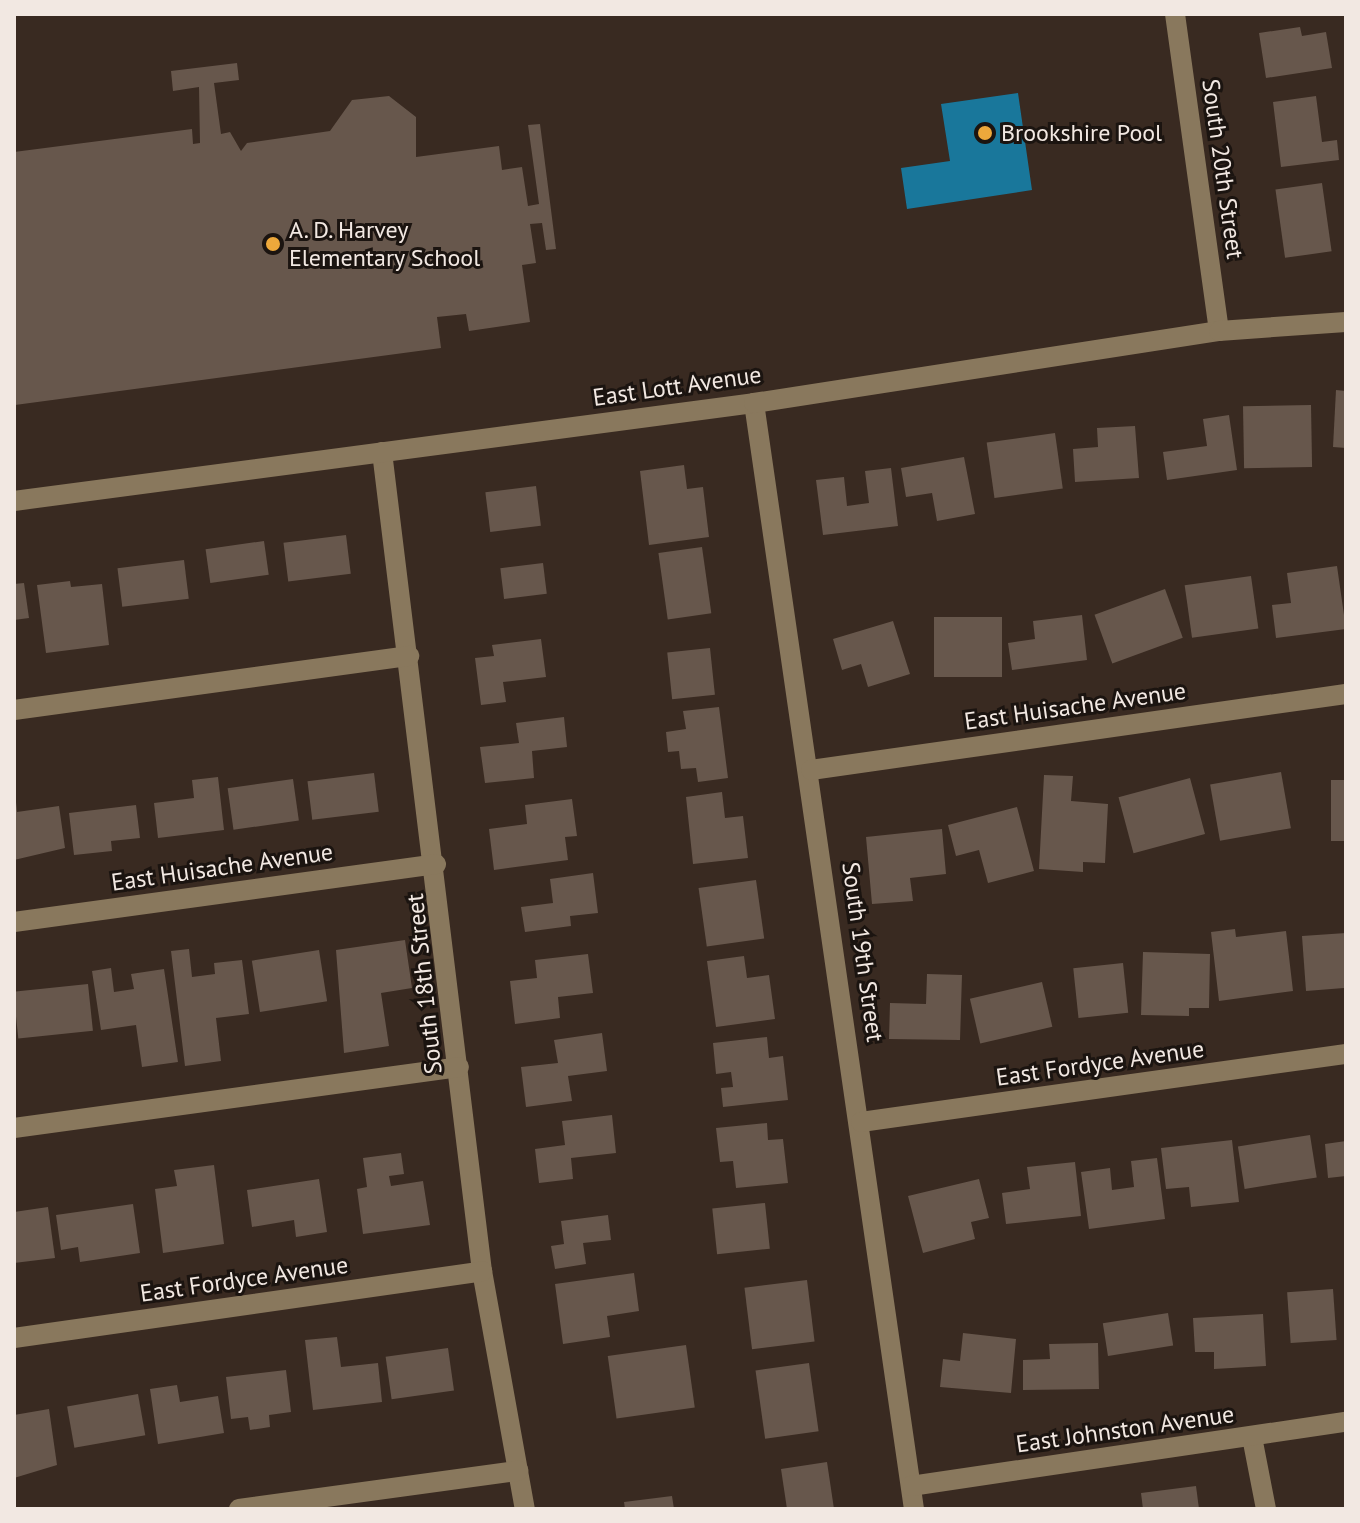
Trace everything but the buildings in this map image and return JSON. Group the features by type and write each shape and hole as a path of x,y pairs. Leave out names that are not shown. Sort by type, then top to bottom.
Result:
{"street":[{"name":"South 20th Street","path":"1175,14 1219,331"},
{"name":"East Lott Avenue","path":"14,501 754,403 1219,331 1346,322"},
{"name":"South 19th Street","path":"754,403 811,770 914,1509"},
{"name":"South 18th Street","path":"382,452 436,864 482,1271 525,1509"},
{"path":"14,710 409,656"},
{"name":"East Huisache Avenue","path":"811,770 1346,694"},
{"name":"East Huisache Avenue","path":"14,922 436,864"},
{"name":"East Fordyce Avenue","path":"861,1122 1346,1054"},
{"path":"14,1128 459,1067"},
{"name":"East Fordyce Avenue","path":"14,1338 482,1271"},
{"name":"East Johnston Avenue","path":"911,1486 1346,1422"},
{"path":"1252,1437 1266,1509"},
{"path":"239,1509 518,1471"}],"water":[{"name":"Brookshire Pool","path":"1018,93 1032,190 907,209 901,168 950,161 941,104"}],"place":[{"name":"Brookshire Pool","path":"985,133"},
{"name":"A. D. Harvey Elementary School","path":"273,244"}]}
